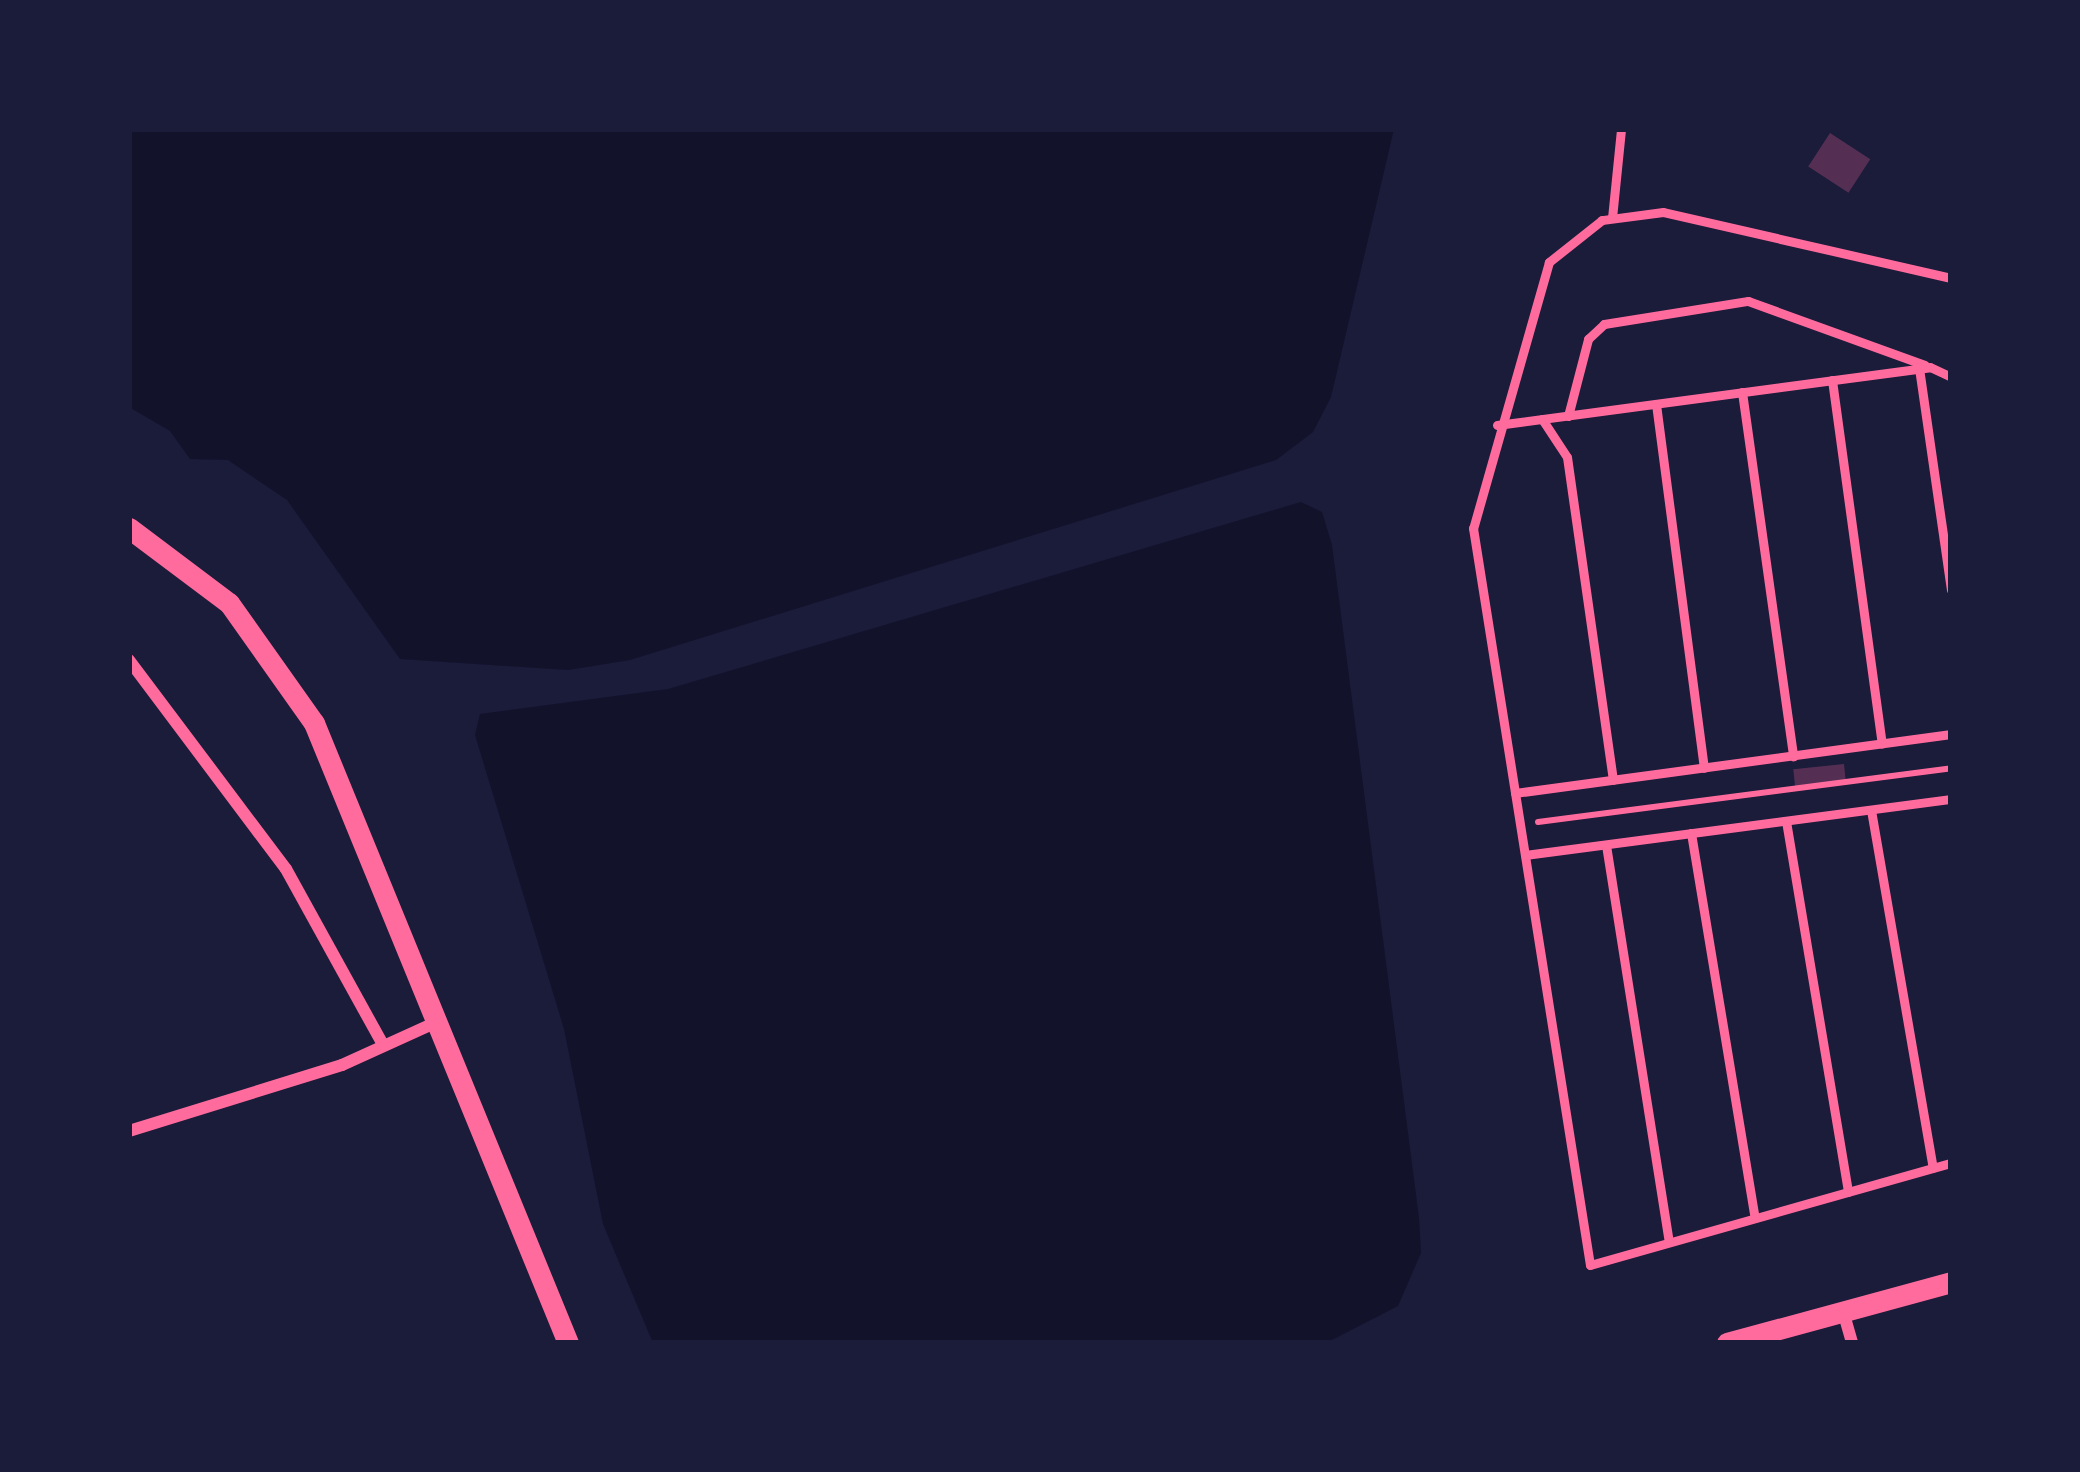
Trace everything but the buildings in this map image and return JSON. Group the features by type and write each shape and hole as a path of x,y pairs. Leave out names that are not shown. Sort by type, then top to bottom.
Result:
{"street":[{"path":"129,528 229,603 288,678 343,777 568,1343"},
{"path":"129,660 286,869 383,1045"},
{"path":"129,1131 342,1065 437,1022"},
{"path":"1727,1343 1951,1282"},
{"path":"1844,1311 1852,1343"}],"lane":[{"path":"1612,218 1621,129"},
{"path":"1951,278 1663,212 1612,218 1549,262 1497,425 1473,528 1590,1265 1951,1163"},
{"path":"1568,416 1588,338 1604,324 1748,301 1951,377"},
{"path":"1497,425 1925,368"},
{"path":"1925,368 1951,590"},
{"path":"1832,380 1882,744"},
{"path":"1742,392 1793,756"},
{"path":"1656,404 1704,768"},
{"path":"1542,419 1567,457 1613,780"},
{"path":"1515,794 1951,734"},
{"path":"1525,855 1951,800"},
{"path":"1871,810 1933,1168"},
{"path":"1786,821 1848,1192"},
{"path":"1691,833 1755,1218"},
{"path":"1606,845 1669,1242"}],"path":[{"path":"1537,822 1951,768"}],"shaded area":[{"path":"129,129 1394,129 1331,397 1313,432 1276,460 630,660 568,670 400,659 287,500 228,460 190,459 170,431 129,407"},
{"path":"1301,502 1322,512 1332,545 1419,1218 1421,1253 1398,1306 1326,1343 653,1343 603,1224 564,1029 475,735 480,714 668,689"}]}
